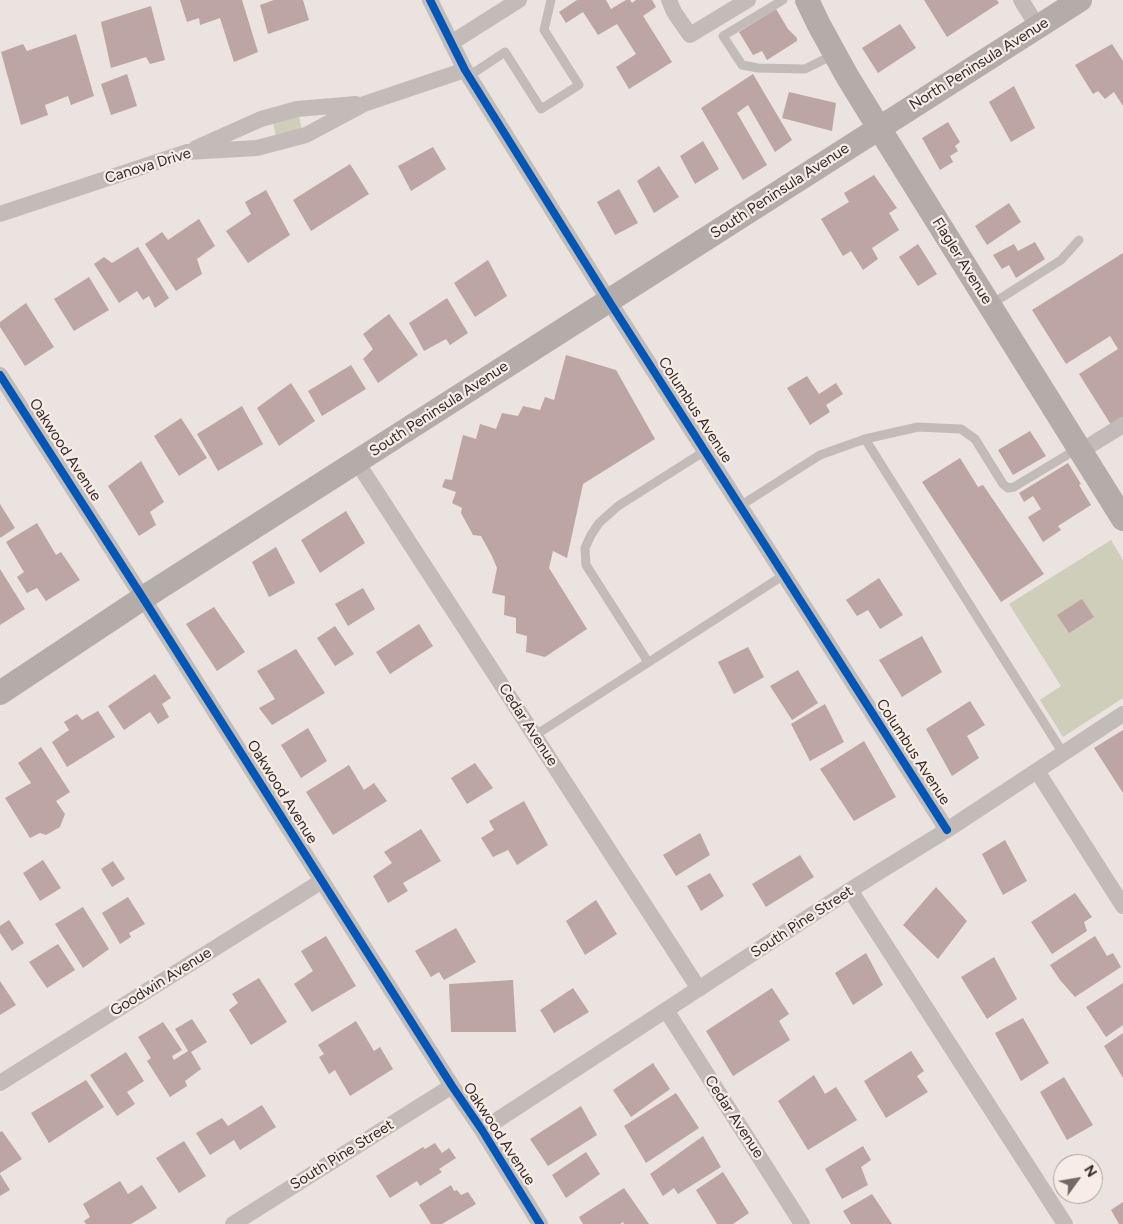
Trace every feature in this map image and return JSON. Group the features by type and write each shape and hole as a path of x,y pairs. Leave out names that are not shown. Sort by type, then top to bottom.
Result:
{"main road":[{"name":"Flagler Avenue","path":"807,0 879,128 1123,519"},
{"name":"North Peninsula Avenue","path":"879,128 1080,0"},
{"name":"South Peninsula Avenue","path":"0,693 143,598 879,128"}],"street":[{"name":"Columbus Avenue","path":"430,0 467,72 609,301 947,830"},
{"path":"451,43 519,0"},
{"path":"669,0 674,12 690,35 748,0"},
{"path":"1021,0 1038,27"},
{"name":"Canova Drive","path":"0,214 187,152 257,148 306,135 364,104 467,72"},
{"path":"187,152 261,119 297,109 364,104"},
{"name":"Oakwood Avenue","path":"0,375 452,1086 482,1130 540,1224"},
{"path":"1079,449 1123,424"},
{"name":"Cedar Avenue","path":"357,462 699,989"},
{"name":"South Pine Street","path":"482,1130 1123,714"},
{"path":"1037,771 1117,883 1123,906"},
{"name":"Goodwin Avenue","path":"0,1083 322,882"},
{"path":"850,890 1065,1224"},
{"name":"Cedar Avenue","path":"666,1010 802,1224"},
{"name":"South Pine Street","path":"233,1224 452,1086"}],"lane":[{"path":"467,72 505,52 541,109 579,85 544,30 551,0"},
{"path":"783,0 723,36 742,65 758,68 805,69 836,54"},
{"path":"990,305 1061,260 1079,240"},
{"path":"740,506 820,455 864,439 918,427 961,429 975,439 1002,484 1008,488 1014,487 1079,449"},
{"path":"864,439 1063,753"},
{"path":"648,662 586,565 585,548 590,535 618,506 705,451"},
{"path":"534,736 784,575"}],"green space":[{"path":"299,116 302,130 276,136 273,123"},
{"path":"1111,540 1123,560 1123,698 1063,737 1040,700 1061,686 1009,604"}],"building":[{"path":"180,0 242,0 258,52 234,62 220,18 200,25 199,18 187,22"},
{"path":"274,0 303,0 309,20 268,34 260,5"},
{"path":"577,0 606,0 611,9 626,0 630,0 632,3 636,0 652,0 656,7 643,16 672,62 629,89 616,67 636,54 617,24 598,35 583,12 566,23 559,12"},
{"path":"924,0 997,0 999,3 947,37"},
{"path":"151,6 165,60 150,64 146,57 111,68 101,22"},
{"path":"776,9 788,29 797,38 797,41 767,60 762,51 753,55 739,32"},
{"path":"900,24 916,48 878,73 862,48"},
{"path":"76,34 94,96 71,105 68,96 45,105 48,115 21,125 1,52 23,44 27,51"},
{"path":"1112,44 1123,61 1123,106 1114,92 1105,99 1098,91 1093,94 1075,65"},
{"path":"127,74 137,106 111,115 101,84"},
{"path":"753,74 792,140 775,152 748,105 737,113 767,165 743,180 701,108"},
{"path":"1014,86 1035,128 1011,142 989,102"},
{"path":"789,92 836,103 832,131 782,118"},
{"path":"948,122 960,142 955,146 958,151 950,156 953,162 940,170 922,138"},
{"path":"703,141 719,169 695,184 680,156"},
{"path":"433,147 446,169 411,191 398,166"},
{"path":"350,164 369,194 311,231 293,200"},
{"path":"659,166 679,197 654,213 637,181"},
{"path":"874,175 897,208 889,213 899,230 872,248 878,259 863,270 851,251 843,256 821,219 849,202 844,193"},
{"path":"619,189 638,223 615,235 597,202"},
{"path":"266,190 290,235 248,263 226,231 251,214 245,202"},
{"path":"1009,203 1021,222 987,245 975,226"},
{"path":"199,219 215,246 197,259 202,274 176,291 145,244 162,232 168,240"},
{"path":"1035,242 1045,259 1016,278 1009,265 1002,269 993,255 1014,244 1018,251"},
{"path":"918,244 937,274 918,286 899,257"},
{"path":"138,247 169,298 155,308 149,296 143,300 137,291 119,303 94,264 104,257 112,263"},
{"path":"1123,253 1123,422 1113,428 1079,374 1118,349 1110,336 1066,364 1032,310"},
{"path":"488,260 507,296 475,317 454,283"},
{"path":"89,277 109,310 74,331 54,299"},
{"path":"447,298 468,333 450,345 446,339 424,351 409,323"},
{"path":"26,303 54,347 25,366 0,327 0,322"},
{"path":"389,314 418,355 378,383 363,359 373,349 363,334"},
{"path":"566,355 616,370 655,439 583,484 567,558 553,551 549,568 587,629 545,657 526,652 527,636 516,633 516,618 504,615 505,596 492,593 497,568 492,556 481,536 473,535 461,513 462,508 452,503 456,492 442,487 445,479 452,480 463,435 476,439 480,424 496,429 502,413 518,416 523,406 540,410 545,397 554,400"},
{"path":"351,365 366,389 322,416 308,391"},
{"path":"807,376 819,394 836,383 843,394 826,405 830,412 810,425 787,388"},
{"path":"291,383 315,421 279,446 257,408"},
{"path":"242,406 263,444 218,471 197,434"},
{"path":"181,418 207,458 179,476 154,436"},
{"path":"1030,431 1046,456 1013,475 998,450"},
{"path":"960,458 978,487 983,485 1044,574 1001,602 922,482"},
{"path":"141,461 164,502 150,512 156,525 139,536 108,486"},
{"path":"1068,463 1091,505 1058,526 1061,530 1043,542 1028,517 1041,509 1033,496 1024,502 1019,493"},
{"path":"0,504 15,528 0,538"},
{"path":"346,511 365,543 320,573 301,540"},
{"path":"37,523 56,555 61,552 80,580 46,601 37,588 27,593 17,577 24,572 6,542"},
{"path":"276,547 295,583 269,597 252,562"},
{"path":"0,569 25,609 0,625"},
{"path":"879,578 903,615 880,629 868,610 857,616 846,600"},
{"path":"363,588 375,609 348,626 335,604"},
{"path":"1082,599 1094,617 1069,633 1057,615"},
{"path":"214,607 245,652 217,671 186,624"},
{"path":"419,624 433,646 390,674 376,652"},
{"path":"335,626 354,654 335,666 317,638"},
{"path":"922,636 942,672 902,697 879,660"},
{"path":"748,647 764,677 734,694 718,662"},
{"path":"296,649 325,693 272,725 259,708 275,699 257,671"},
{"path":"798,670 818,703 792,720 770,686"},
{"path":"155,674 171,698 162,704 169,717 158,724 150,712 124,730 108,706"},
{"path":"970,701 985,725 967,736 979,758 952,776 926,729"},
{"path":"825,704 844,742 810,761 791,724"},
{"path":"98,711 115,737 67,767 52,742 69,730 64,722 77,714 82,720"},
{"path":"308,728 327,761 301,778 281,745"},
{"path":"1123,730 1123,793 1094,748"},
{"path":"864,741 896,797 854,821 820,769"},
{"path":"41,747 70,792 56,801 65,814 60,827 46,835 40,833 30,838 5,798 31,783 18,763"},
{"path":"475,763 493,788 467,804 451,778"},
{"path":"349,765 364,790 374,783 387,801 333,835 306,792"},
{"path":"524,801 548,845 517,865 508,850 493,857 481,838 494,830 489,821"},
{"path":"421,829 441,861 403,883 408,891 388,903 373,876 392,863 384,852"},
{"path":"700,833 710,855 676,876 663,855"},
{"path":"1005,840 1027,881 1003,895 982,854"},
{"path":"800,855 814,877 766,907 752,884"},
{"path":"43,860 61,888 40,901 23,873"},
{"path":"113,861 125,879 112,887 101,869"},
{"path":"710,873 724,896 701,911 687,886"},
{"path":"936,887 967,921 938,959 903,925"},
{"path":"1075,893 1092,917 1084,922 1087,931 1052,954 1031,922"},
{"path":"128,897 145,924 129,933 131,937 120,944 102,913"},
{"path":"596,900 617,934 585,955 566,921"},
{"path":"83,907 109,949 83,968 55,924"},
{"path":"9,920 24,943 12,951 0,933 0,926"},
{"path":"456,928 476,962 444,980 439,972 431,977 415,951"},
{"path":"326,936 356,986 312,1012 294,984 313,971 301,951"},
{"path":"1095,936 1107,956 1113,953 1121,967 1075,997 1050,965"},
{"path":"58,944 75,970 47,988 29,962"},
{"path":"866,953 883,985 853,1005 835,973"},
{"path":"994,957 1017,999 987,1019 961,977"},
{"path":"259,978 287,1022 251,1045 229,1010 238,1003 232,994"},
{"path":"513,980 516,1032 451,1032 449,984"},
{"path":"0,981 16,1005 0,1015"},
{"path":"1123,983 1123,1025 1106,1037 1086,1007"},
{"path":"573,988 589,1012 554,1033 540,1010"},
{"path":"772,988 789,1014 779,1021 790,1040 733,1076 706,1031"},
{"path":"1023,1018 1049,1063 1021,1081 995,1033"},
{"path":"192,1019 207,1042 191,1052 201,1069 185,1081 187,1086 170,1097 147,1061 151,1058 138,1037 163,1022 182,1050 172,1056 174,1060 188,1051 175,1029"},
{"path":"356,1021 374,1051 380,1047 393,1069 350,1096 335,1070 329,1074 319,1057 324,1054 318,1045"},
{"path":"1123,1033 1123,1078 1104,1046"},
{"path":"911,1051 924,1071 917,1076 928,1092 886,1118 864,1081"},
{"path":"126,1052 144,1081 127,1092 135,1104 117,1116 90,1075"},
{"path":"653,1063 670,1089 631,1117 613,1090"},
{"path":"814,1075 825,1094 836,1087 857,1120 808,1150 778,1101"},
{"path":"1064,1077 1093,1125 1067,1140 1040,1092"},
{"path":"86,1080 104,1107 49,1143 31,1113"},
{"path":"676,1093 699,1128 646,1163 624,1126"},
{"path":"262,1105 276,1127 240,1150 234,1140 210,1155 196,1133 222,1118 228,1126"},
{"path":"581,1106 597,1135 548,1166 530,1139"},
{"path":"2,1131 22,1159 0,1173 0,1132"},
{"path":"703,1136 721,1167 678,1194 674,1188 663,1196 650,1174"},
{"path":"184,1141 206,1176 179,1193 156,1158"},
{"path":"435,1143 442,1153 449,1148 456,1158 439,1169 442,1172 420,1186 417,1181 390,1198 376,1176 423,1147 425,1149"},
{"path":"863,1146 871,1160 861,1167 868,1185 842,1199 825,1169"},
{"path":"586,1152 600,1174 566,1198 552,1175"},
{"path":"723,1172 749,1213 733,1224 717,1224 696,1190"},
{"path":"0,1174 10,1190 0,1196"},
{"path":"120,1181 128,1194 142,1185 157,1208 131,1224 86,1224 84,1221 90,1217 83,1204"},
{"path":"451,1185 454,1191 457,1190 461,1195 468,1192 476,1204 442,1224 431,1224 419,1205"},
{"path":"624,1188 649,1224 624,1224 623,1222 620,1224 583,1224 579,1217"},
{"path":"872,1194 892,1224 851,1224 843,1211"},
{"path":"1123,1202 1123,1224 1119,1224 1111,1210"}],"cycle path":[{"path":"430,0 465,70 609,301 947,830"},
{"path":"0,375 452,1086 482,1130 540,1224"}]}
